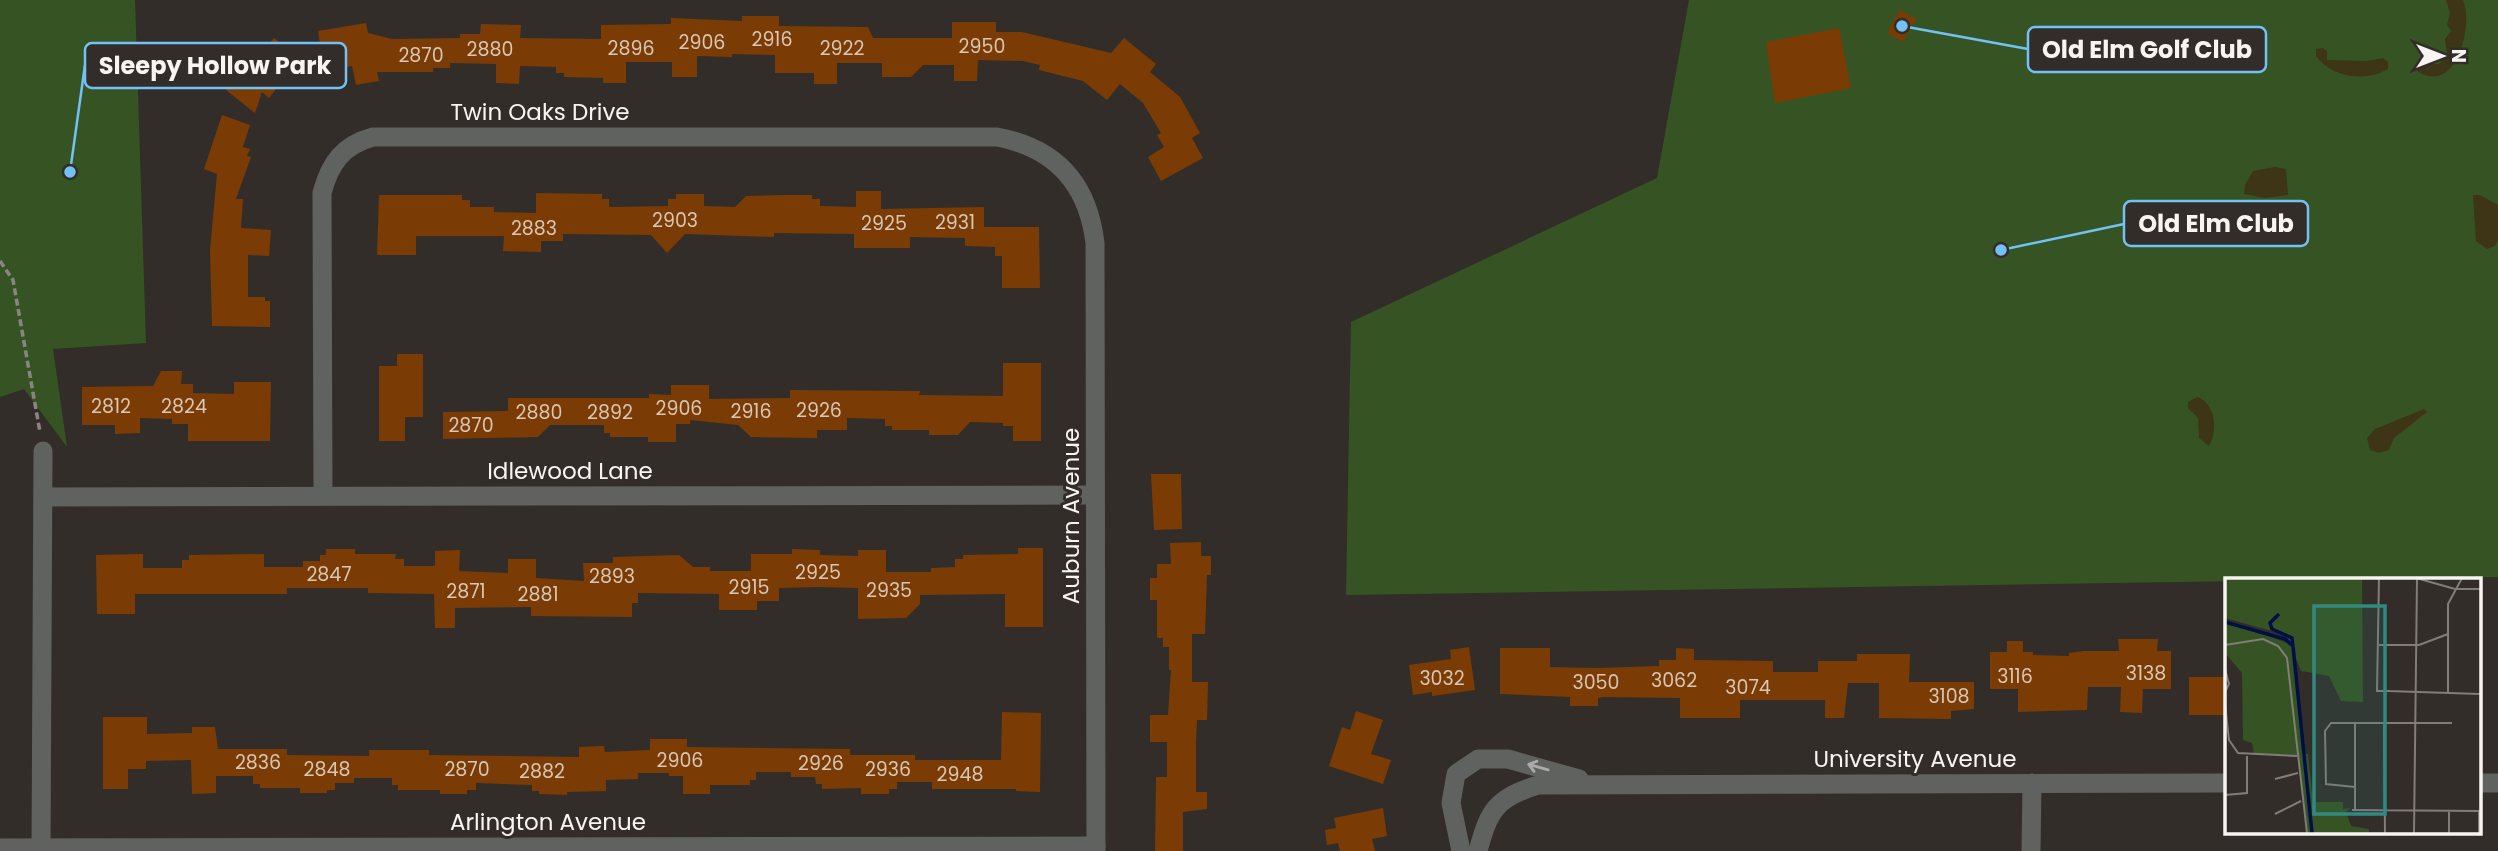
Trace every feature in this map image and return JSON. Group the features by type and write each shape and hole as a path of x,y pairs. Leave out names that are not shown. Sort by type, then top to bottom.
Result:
{"street":[{"name":"Twin Oaks Drive","path":"323,495 322,193 327,171 344,148 362,140 373,136 997,137 1016,141 1052,158 1075,184"},
{"name":"Auburn Avenue","path":"1075,184 1087,202 1095,243 1096,848"},
{"path":"41,849 43,452"},
{"name":"Idlewood Lane","path":"44,497 1095,495"},
{"path":"1461,851 1451,803 1456,774 1478,759 1508,759 1603,786"},
{"path":"2031,851 2032,783"},
{"name":"University Avenue","path":"1603,786 2225,783"},
{"path":"2480,783 2498,783"},
{"path":"1478,851 1487,818 1511,794 1538,785 1603,786"},
{"name":"Arlington Avenue","path":"0,848 1096,848"}],"path":[{"path":"0,261 13,280 28,348 43,452"}],"green space":[{"path":"0,0 135,0 146,343 53,349 67,447 24,389 0,397"},
{"path":"1689,0 2498,0 2498,577 2225,578 2225,581 1346,595 1351,322 1657,178"}],"sand":[{"path":"2446,0 2463,0 2466,11 2464,40 2452,66 2443,74 2431,76 2417,71 2420,64 2439,64 2447,55 2445,39 2451,31 2447,25 2450,13"},
{"path":"2323,48 2327,51 2327,60 2367,61 2383,58 2388,62 2388,69 2359,77 2339,73 2330,69 2316,56 2316,49"},
{"path":"2275,167 2286,169 2288,195 2265,198 2244,194 2245,185 2253,171"},
{"path":"2473,195 2480,195 2498,205 2498,240 2495,246 2487,249 2476,241"},
{"path":"2197,397 2212,411 2214,433 2209,446 2199,438 2198,418 2188,408 2188,402"},
{"path":"2424,409 2427,412 2394,438 2389,450 2379,453 2370,450 2367,438 2375,429"}],"building":[{"path":"1900,10 1916,19 1903,42 1887,33"},
{"path":"742,16 779,16 779,26 868,27 873,38 952,38 952,22 996,22 996,32 1022,32 1111,53 1124,38 1156,64 1150,72 1180,97 1200,133 1192,138 1203,158 1161,181 1148,157 1164,147 1157,135 1161,133 1143,103 1120,84 1107,100 1083,81 1039,70 1040,65 1023,61 978,60 977,81 954,81 954,65 923,65 911,77 882,77 882,63 837,63 837,84 814,84 814,73 775,73 775,55 697,56 697,77 672,77 672,62 626,62 626,83 603,83 603,78 564,77 564,73 556,73 556,67 520,66 519,84 496,83 496,64 450,63 450,68 433,68 433,72 377,72 379,81 356,85 352,66 318,72 312,44 320,43 318,31 366,23 368,33 392,39 460,38 460,34 480,34 481,24 521,25 520,38 601,39 601,25 671,24 671,18 742,21"},
{"path":"1839,28 1851,88 1775,103 1766,42"},
{"path":"274,38 300,59 269,98 262,92 255,113 226,90 243,68 236,63 251,44 263,51"},
{"path":"222,115 250,125 243,147 250,149 247,156 251,157 236,199 243,199 241,228 271,230 269,256 248,255 248,297 265,297 265,301 270,301 270,327 212,326 210,250 217,174 204,169"},
{"path":"856,191 881,191 881,209 984,207 984,227 1039,227 1040,288 1002,288 1002,256 995,256 995,247 965,246 965,238 910,237 910,248 854,248 854,234 774,233 774,237 685,234 667,253 651,235 563,234 563,241 541,241 541,252 503,251 504,236 416,236 416,255 377,255 379,195 462,195 462,200 470,200 470,207 494,207 494,212 536,213 536,193 602,194 602,199 609,199 609,207 668,206 668,199 676,199 676,194 704,194 704,206 735,207 746,196 812,195 812,199 820,199 820,206 856,207"},
{"path":"397,354 423,354 423,417 405,417 405,441 379,441 379,366 397,366"},
{"path":"1003,363 1041,363 1041,441 1013,441 1013,426 1003,426 1003,423 970,422 958,435 929,435 929,430 892,430 892,426 885,426 885,419 847,418 847,430 817,430 817,438 751,437 738,425 690,420 690,424 676,424 676,442 648,442 648,437 610,437 610,433 604,433 604,425 550,425 538,437 443,439 443,412 508,411 508,398 649,398 649,394 671,395 671,385 709,385 709,399 790,398 790,390 920,391 919,395 1003,396"},
{"path":"161,371 182,371 181,384 193,384 193,393 234,394 234,382 271,382 270,441 188,441 188,424 172,424 172,419 140,418 140,433 115,434 115,425 82,425 82,387 153,386"},
{"path":"1151,474 1181,474 1182,529 1154,530"},
{"path":"1201,542 1201,556 1211,556 1211,575 1207,575 1205,634 1192,634 1192,682 1208,682 1207,720 1197,720 1196,742 1196,792 1207,792 1207,809 1183,812 1183,851 1155,851 1156,777 1167,777 1167,742 1150,742 1150,715 1168,715 1171,670 1169,647 1163,647 1163,638 1157,638 1157,600 1150,600 1150,578 1157,578 1157,564 1171,564 1170,543"},
{"path":"1018,548 1043,548 1043,627 1005,627 1005,594 920,595 920,604 906,618 858,619 858,588 819,587 779,588 779,601 757,601 757,610 719,610 719,594 638,593 638,603 632,603 632,617 531,616 531,607 455,608 455,628 435,628 434,594 368,593 368,588 287,588 287,594 135,594 135,614 97,614 96,555 143,554 143,568 182,568 182,560 189,560 189,555 264,554 264,567 303,567 303,561 320,561 320,555 326,555 326,549 355,549 355,554 396,554 395,559 404,559 404,566 435,566 435,551 460,550 459,571 508,573 508,559 536,559 536,578 584,581 583,563 613,563 613,557 679,555 693,567 710,567 710,571 751,571 751,554 792,554 792,549 820,550 820,555 858,556 858,550 886,550 886,572 931,572 931,568 955,567 955,559 963,559 963,555 1018,554"},
{"path":"2118,639 2158,639 2157,651 2171,651 2171,689 2143,689 2142,713 2120,712 2121,687 2088,687 2087,710 2018,712 2018,689 1990,689 1990,652 2007,652 2007,641 2023,641 2023,652 2033,652 2033,655 2069,656 2069,653 2084,651 2119,651"},
{"path":"1469,647 1475,690 1432,696 1432,692 1413,695 1409,665 1451,659 1450,650"},
{"path":"1500,648 1550,648 1550,667 1598,668 1659,666 1659,660 1676,660 1676,648 1694,649 1694,660 1773,661 1773,672 1818,672 1818,661 1857,661 1857,654 1910,654 1909,682 1974,682 1974,709 1951,711 1951,719 1879,718 1879,683 1848,683 1844,718 1825,718 1825,700 1740,700 1740,718 1680,718 1680,698 1603,697 1598,698 1598,706 1570,706 1570,697 1500,694"},
{"path":"2189,677 2225,677 2225,715 2189,715"},
{"path":"1356,711 1383,720 1371,754 1391,760 1383,784 1329,766 1342,727 1350,730"},
{"path":"1002,712 1041,713 1040,792 1016,789 932,789 932,782 897,782 897,789 889,789 889,794 861,794 861,788 822,789 822,784 816,784 815,777 791,777 791,772 756,772 756,780 750,780 750,785 710,785 710,794 683,794 683,776 638,773 638,779 606,780 606,791 567,792 567,795 539,794 539,791 532,791 532,785 476,783 476,790 467,790 467,794 440,794 440,790 398,790 398,785 392,785 392,778 354,778 354,783 335,783 335,790 327,790 327,793 300,793 300,788 260,788 260,784 253,784 253,776 216,776 216,793 192,794 191,760 146,761 146,769 128,769 128,789 103,789 103,717 147,717 147,734 192,733 192,727 215,727 218,749 287,749 287,755 369,756 369,750 429,750 429,755 579,757 579,747 604,746 605,752 650,750 650,739 687,739 687,747 850,749 850,755 915,755 915,760 1001,760"},
{"path":"1383,808 1387,836 1372,839 1375,851 1340,851 1338,843 1327,845 1325,830 1336,828 1334,818"}],"place":[{"name":"Old Elm Golf Club","path":"1902,26"},
{"name":"Sleepy Hollow Park","path":"70,172"},
{"name":"Old Elm Club","path":"2001,250"}]}
